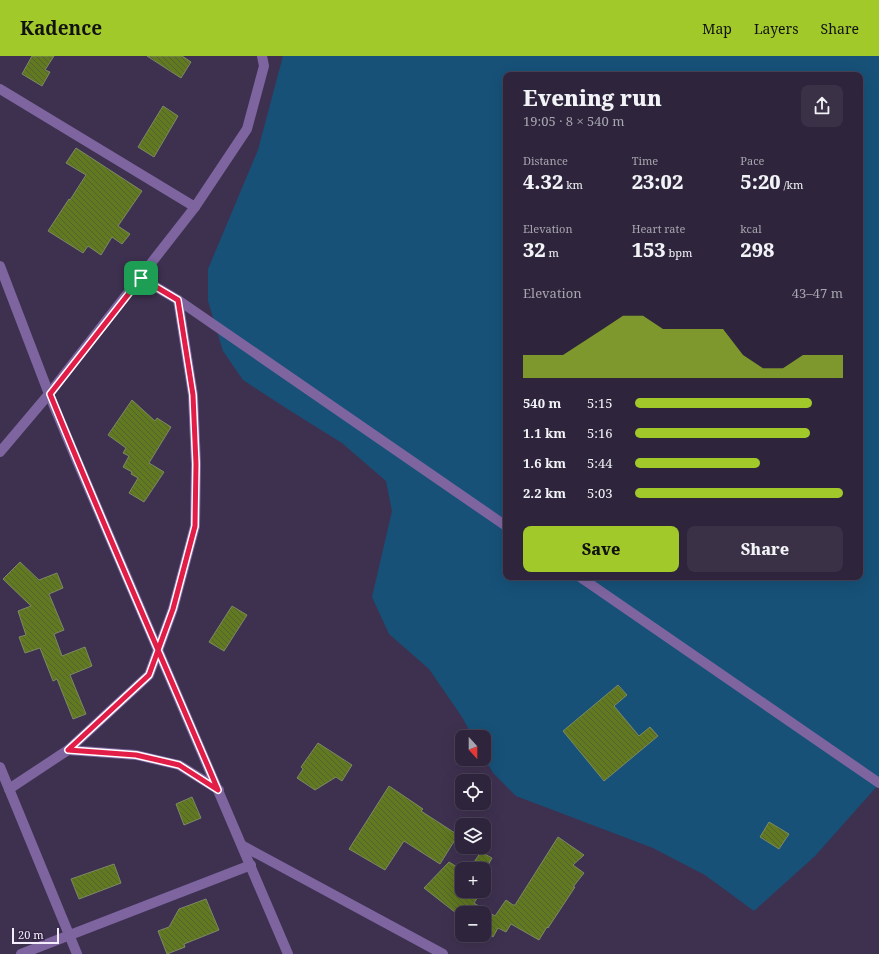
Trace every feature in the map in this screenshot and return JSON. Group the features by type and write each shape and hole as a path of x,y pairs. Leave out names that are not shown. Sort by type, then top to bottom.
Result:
{"street":[{"path":"0,452 50,394 195,207 248,129 263,61 270,56"},
{"path":"0,89 195,207"},
{"path":"0,266 50,394 288,954"},
{"path":"141,278 178,300 503,524"},
{"path":"9,789 68,750 149,675 173,609 195,526 196,464 193,395 178,300"},
{"path":"584,580 879,783"},
{"path":"68,750 136,755 179,765 218,790"},
{"path":"0,767 77,954"},
{"path":"243,846 443,954"},
{"path":"21,954 251,865"}],"water":[{"path":"283,56 879,56 879,784 815,856 754,911 705,875 653,848 516,796 493,773 489,766 491,766 491,730 469,730 429,669 389,634 372,597 392,511 386,481 342,443 243,380 223,351 208,301 208,269 258,150"}],"building":[{"path":"32,56 54,56 45,70 50,72 42,86 22,74"},
{"path":"147,56 182,56 191,62 181,78"},
{"path":"163,106 178,116 154,157 138,147"},
{"path":"76,148 142,191 118,226 130,234 122,244 112,237 101,255 88,246 83,253 48,231 86,175 66,163"},
{"path":"132,400 155,421 157,418 171,427 149,463 164,472 144,502 129,493 138,478 131,474 132,472 123,467 129,456 123,453 126,448 108,435"},
{"path":"20,562 39,580 57,573 63,588 49,594 64,630 54,634 62,656 85,647 92,666 70,675 86,714 73,719 57,679 53,681 40,648 25,653 19,637 26,635 18,611 31,606 3,579"},
{"path":"232,606 247,615 224,651 209,642"},
{"path":"618,685 627,695 614,706 639,736 650,727 658,736 604,781 563,731"},
{"path":"318,743 352,765 342,781 336,777 315,790 297,778 303,769 301,767"},
{"path":"389,786 423,809 421,811 455,833 455,840 440,864 404,841 385,870 349,849"},
{"path":"192,797 201,818 184,825 176,804"},
{"path":"769,822 789,834 779,849 760,837"},
{"path":"558,837 584,855 573,865 584,873 573,887 575,887 539,940 511,924 506,932 498,928 493,937 491,936 491,914 495,916 506,900 515,905"},
{"path":"480,854 485,854 492,858 490,862 474,862"},
{"path":"449,862 455,866 455,898 477,898 474,903 479,906 455,906 455,912 424,888"},
{"path":"114,864 121,883 79,899 71,879"},
{"path":"206,899 219,930 184,944 185,947 167,954 158,931 169,927 179,909"}],"route":[{"path":"141,278 50,394 75,456 96,504 137,601 158,650 218,790 179,765 136,755 68,750 149,675 158,650 173,609 195,526 196,464 193,395 178,300 141,278"}]}
